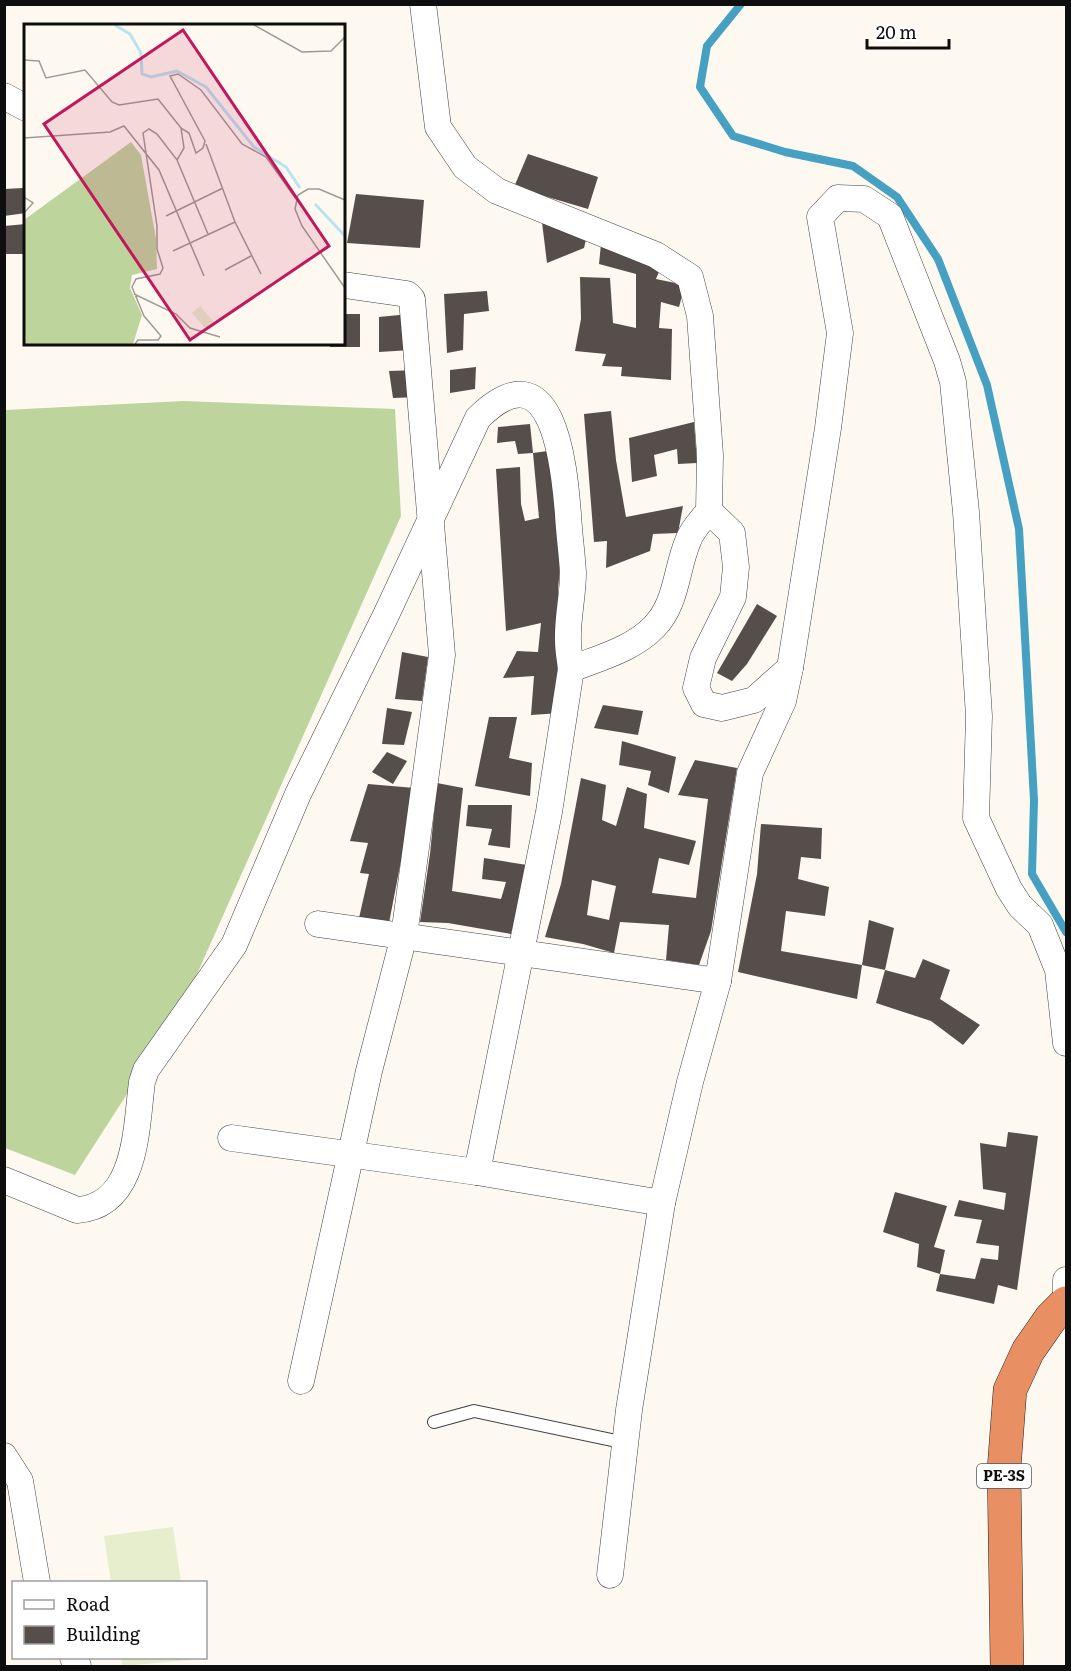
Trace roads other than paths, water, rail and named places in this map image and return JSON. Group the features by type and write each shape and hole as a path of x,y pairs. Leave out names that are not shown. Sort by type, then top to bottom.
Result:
{"highway":[{"name":"PE-3S","path":"1007,1666 1004,1469 1010,1390 1028,1351 1051,1318 1066,1303"}],"street":[{"path":"423,4 438,127 465,167 497,191 657,255 690,277 700,316 710,455 710,511 687,541 677,581 664,615 654,628 626,647 571,669"},
{"path":"4,96 24,107"},
{"path":"610,1575 626,1443 662,1203 718,981 750,773 783,701 790,668 828,428 840,333 820,217 838,198 864,199 890,216 947,361 953,382 966,512 979,716 976,818 1009,889 1020,906 1040,925 1058,970 1066,1043"},
{"path":"301,1381 349,1155 404,936 442,655 412,298 407,294 345,285"},
{"path":"4,1180 77,1210 88,1209 101,1202 126,1176 131,1162 142,1082 146,1070 234,945 297,794 431,521 478,418 494,402 513,395 528,397 538,403 550,417 563,459 573,574 568,642 571,669 559,756 522,955 477,1172"},
{"path":"710,511 732,533 736,567 733,597 703,658 696,688 699,697 704,704 722,708 754,700 790,668"},
{"path":"318,924 522,955 718,981"},
{"path":"231,1138 477,1172 662,1203"},
{"path":"1066,1280 1066,1303"},
{"path":"4,1456 20,1481 37,1581"}],"lane":[{"path":"434,1422 474,1411 626,1443"}],"waterway":[{"path":"741,4 707,46 700,87 733,136 785,152 853,166 897,197 938,259 987,385 1019,529 1034,800 1032,874 1066,932"}]}
